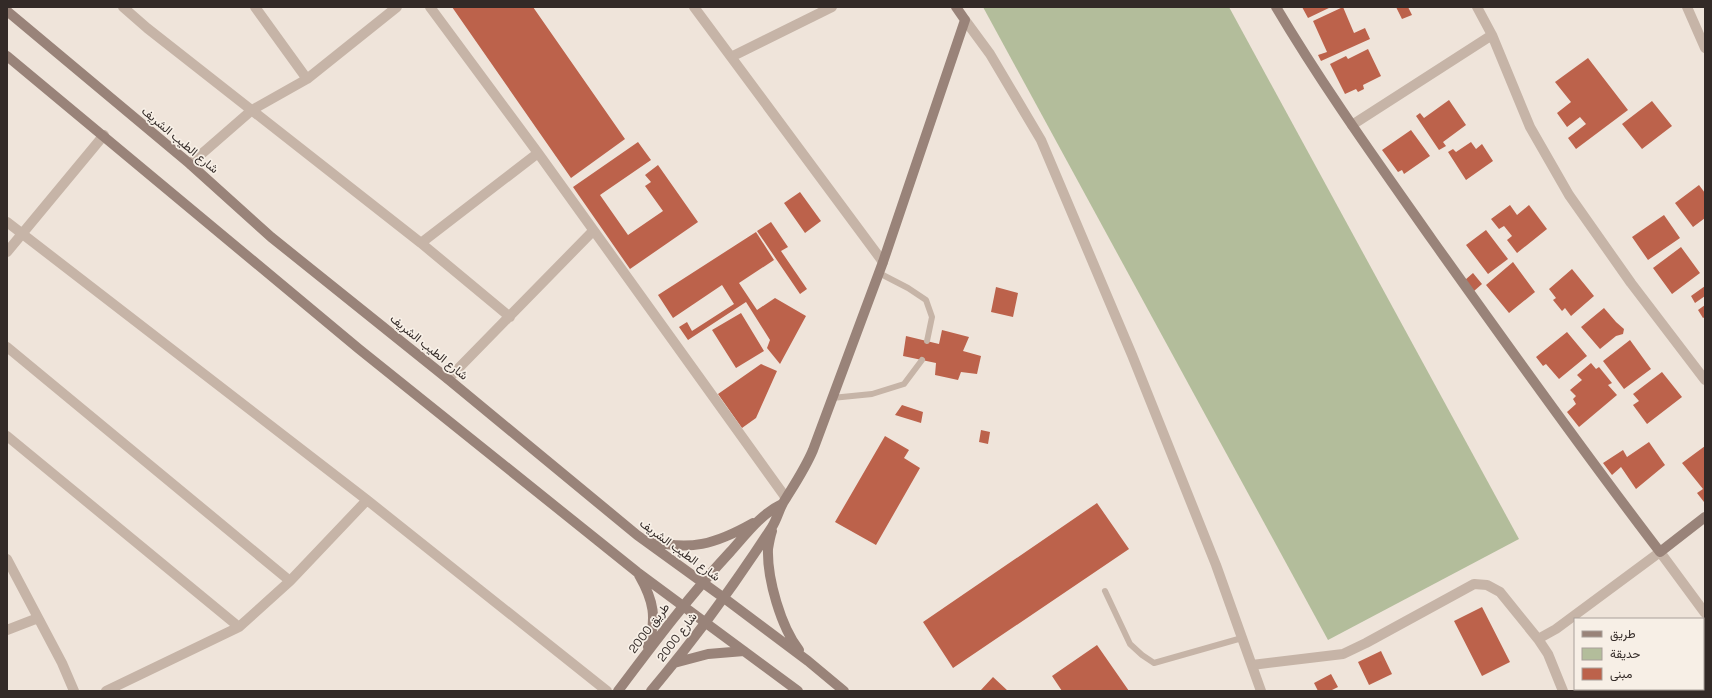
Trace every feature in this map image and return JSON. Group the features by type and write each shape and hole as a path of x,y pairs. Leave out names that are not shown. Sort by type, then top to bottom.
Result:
{"main road":[{"path":"1276,7 1352,125 1474,299 1660,552 1705,517"},
{"path":"808,661 786,632 776,602 768,549 772,526 784,501 802,473 813,450 883,262 965,20 958,8"},
{"name":"شارع الطيب الشريف","path":"7,11 190,164 271,237 448,379 637,535 808,661 844,691"},
{"path":"7,56 104,135 359,349 637,572 798,691"},
{"path":"637,535 664,545 699,545 722,538 760,519 784,501"},
{"name":"طريق 2000","path":"618,691 702,582 760,519"},
{"name":"شارع 2000","path":"651,691 674,664 724,598 772,526"},
{"path":"636,667 648,650 653,630 653,610 647,590 637,572"},
{"path":"674,664 708,654 744,651"}],"street":[{"path":"123,7 147,28 421,243 510,317"},
{"path":"255,7 306,79"},
{"path":"190,164 252,110 306,79 397,7"},
{"path":"430,7 538,153 784,501"},
{"path":"694,7 883,262"},
{"path":"731,57 832,7"},
{"path":"1477,7 1492,35 1530,127 1569,195 1632,283 1705,380"},
{"path":"1687,7 1705,48"},
{"path":"965,20 990,54 1041,140 1132,355 1216,565 1261,691"},
{"path":"1352,125 1492,35"},
{"path":"7,252 21,233 104,135"},
{"path":"421,243 538,153"},
{"path":"7,222 367,500 607,691"},
{"path":"448,379 593,231"},
{"path":"7,347 290,581"},
{"path":"7,436 240,627"},
{"path":"106,691 240,627 290,581 367,500"},
{"path":"1538,639 1556,628 1660,552 1705,613"},
{"path":"7,559 62,663 74,691"},
{"path":"1252,665 1343,654 1474,584 1487,585 1500,592 1538,639 1548,654 1563,691"},
{"path":"7,630 38,618"}],"lane":[{"path":"879,273 908,288 926,300 932,317 927,341"},
{"path":"832,398 872,394 904,384 922,360"},
{"path":"1105,591 1130,644 1154,663 1242,638"}],"green space":[{"path":"983,7 1229,7 1519,539 1328,640"}],"building":[{"path":"452,7 533,7 625,139 571,178"},
{"path":"1302,7 1331,7 1308,18"},
{"path":"1343,7 1354,33 1365,28 1370,39 1321,61 1318,55 1327,52 1313,21"},
{"path":"1396,7 1408,7 1412,15 1402,19"},
{"path":"1368,49 1381,76 1363,85 1364,89 1358,92 1356,89 1345,94 1330,64 1346,56 1348,59"},
{"path":"1588,58 1628,110 1576,149 1568,138 1586,124 1580,117 1567,127 1557,113 1571,102 1555,82"},
{"path":"1449,100 1466,125 1443,142 1446,146 1439,150 1416,116 1420,113 1424,118"},
{"path":"1652,101 1672,126 1642,149 1622,124"},
{"path":"1411,130 1430,156 1404,174 1402,170 1398,172 1382,150"},
{"path":"638,142 651,160 600,195 628,235 663,211 645,186 651,182 645,175 658,165 698,222 630,269 573,187"},
{"path":"1471,142 1476,149 1482,144 1493,161 1466,180 1448,152 1453,149 1456,152"},
{"path":"1699,185 1705,193 1705,218 1693,227 1675,203"},
{"path":"800,192 821,221 805,233 784,203"},
{"path":"1510,205 1517,215 1529,205 1547,229 1517,253 1507,240 1512,236 1504,226 1499,229 1491,219"},
{"path":"1664,215 1680,238 1648,260 1632,237"},
{"path":"771,222 788,247 781,251 807,289 800,294 757,231"},
{"path":"1486,230 1508,259 1488,274 1466,245"},
{"path":"756,232 774,260 739,283 757,310 775,298 806,316 780,364 767,348 770,340 746,302 688,340 679,327 687,322 692,331 734,304 722,285 673,318 658,295"},
{"path":"1681,247 1700,273 1672,294 1653,268"},
{"path":"1513,262 1535,292 1509,313 1486,285"},
{"path":"1572,269 1594,296 1571,316 1565,308 1562,311 1553,300 1556,298 1549,289"},
{"path":"1473,273 1482,284 1474,291 1465,280"},
{"path":"1705,286 1705,296 1695,303 1691,296"},
{"path":"996,287 1018,293 1013,317 991,312"},
{"path":"1705,305 1705,317 1703,318 1698,310"},
{"path":"1604,308 1624,329 1623,334 1616,336 1600,349 1581,327"},
{"path":"741,313 764,351 736,368 712,330"},
{"path":"942,330 969,337 963,351 981,356 977,374 961,372 958,380 935,375 936,363 903,356 906,336 939,344"},
{"path":"1567,332 1587,356 1559,379 1546,364 1543,366 1536,357"},
{"path":"1630,340 1651,369 1624,389 1603,361"},
{"path":"1591,363 1596,369 1599,367 1612,383 1608,385 1617,395 1579,427 1567,412 1576,404 1573,399 1576,396 1570,390 1582,380 1577,375"},
{"path":"761,364 777,371 756,418 742,428 718,394"},
{"path":"1662,372 1682,397 1647,424 1633,405 1639,401 1633,394"},
{"path":"902,405 923,412 921,423 895,415"},
{"path":"981,430 990,432 988,444 979,442"},
{"path":"885,436 909,450 904,458 920,468 876,545 835,522"},
{"path":"1649,442 1665,465 1636,489 1621,467 1612,475 1603,463 1623,450 1627,457"},
{"path":"1705,446 1704,502 1697,493 1703,489 1682,463"},
{"path":"1097,503 1129,549 953,668 923,622"},
{"path":"1482,607 1510,662 1482,676 1454,621"},
{"path":"1097,645 1129,691 1062,691 1052,676"},
{"path":"1381,651 1392,674 1369,685 1358,662"},
{"path":"1331,674 1338,687 1330,691 1318,691 1314,683"},
{"path":"993,677 1008,691 980,691"}]}
